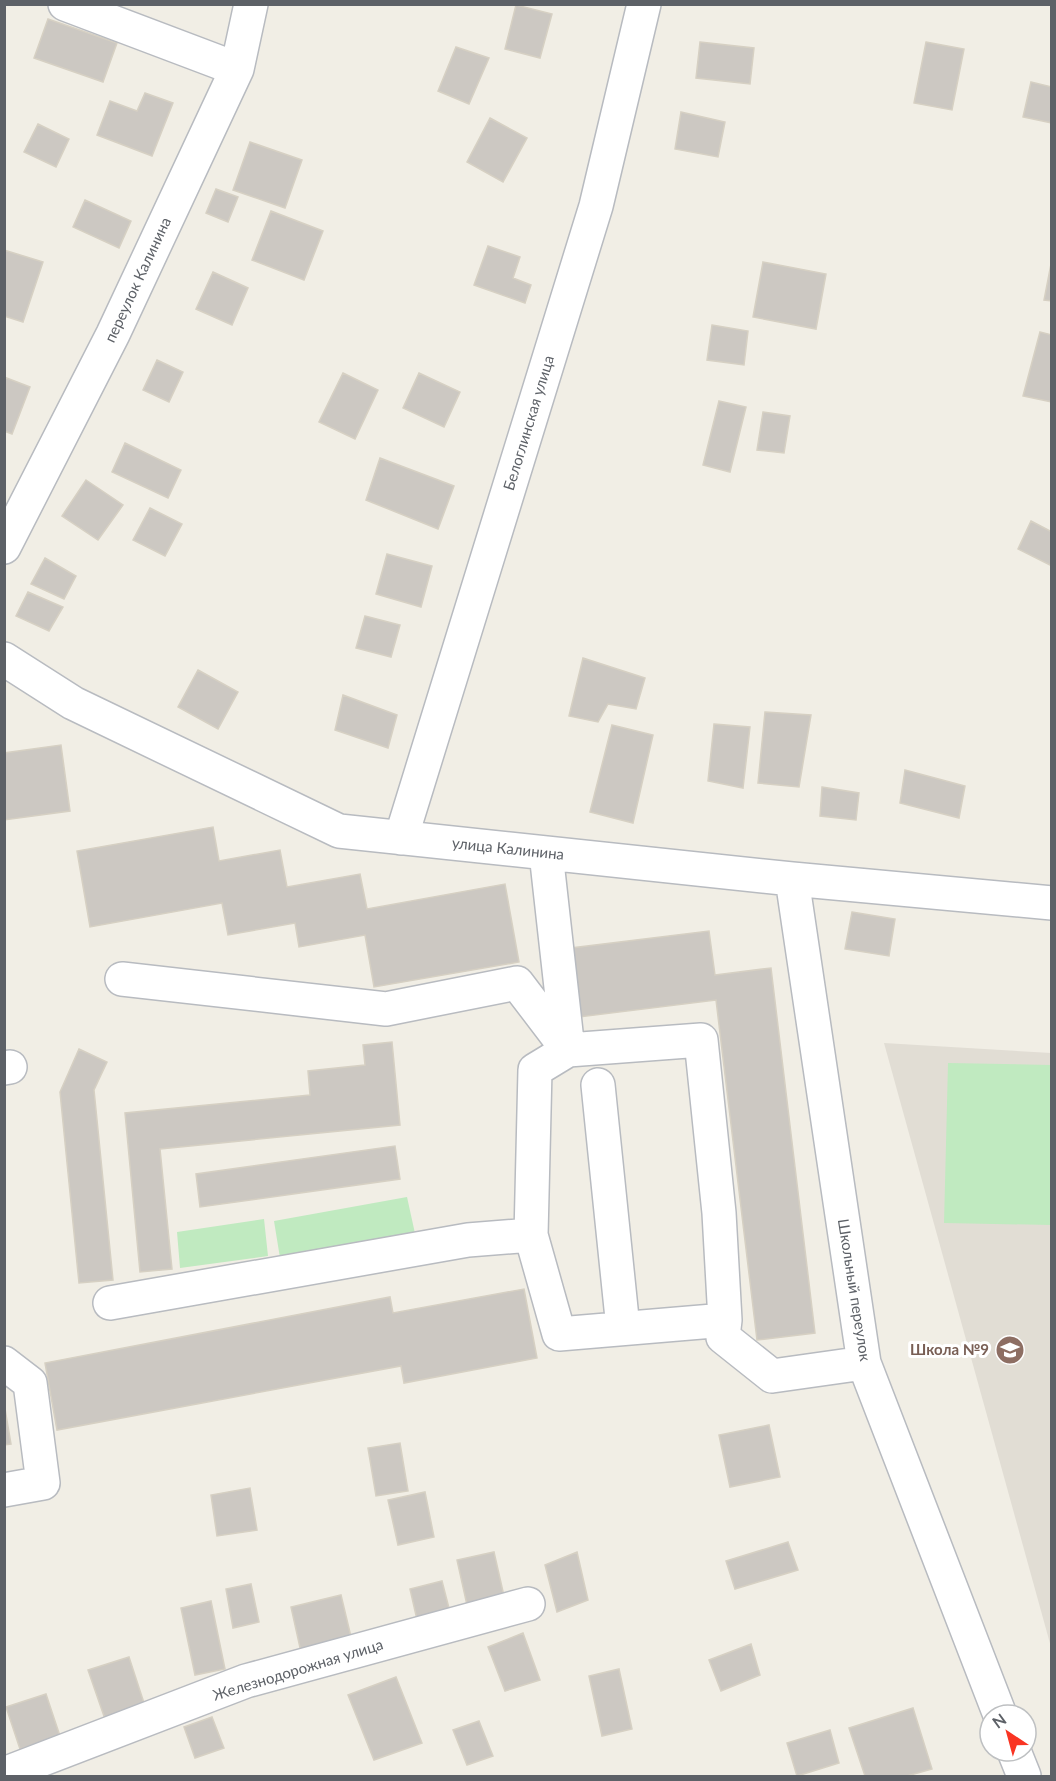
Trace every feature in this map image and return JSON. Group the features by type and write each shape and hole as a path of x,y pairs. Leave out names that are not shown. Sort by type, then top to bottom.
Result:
{"street":[{"path":"65,4 237,69"},
{"name":"переулок Калинина","path":"4,547 113,334 237,69 251,4"},
{"name":"Белоглинская улица","path":"401,838 597,206 644,4"},
{"name":"улица Калинина","path":"4,659 73,703 339,831 792,879 1052,903"},
{"path":"546,853 568,1050"},
{"name":"Школьный переулок","path":"792,879 864,1363 995,1703"},
{"path":"122,979 386,1009 517,983 568,1050"},
{"path":"725,1320 559,1334 531,1235 535,1070 568,1050 701,1040 719,1213 725,1320 723,1337 772,1376 864,1363"},
{"path":"598,1085 623,1328"},
{"path":"110,1303 468,1240 531,1235"},
{"path":"4,1363 30,1383 43,1483 4,1490"},
{"name":"Железнодорожная улица","path":"4,1774 246,1682 528,1604"}],"shaded area":[{"name":"Школа №9","path":"884,1043 1051,1053 1051,1647"}],"green space":[{"path":"948,1063 1051,1065 1051,1225 944,1223"},
{"path":"407,1197 416,1238 280,1258 274,1221"},
{"path":"264,1219 268,1256 180,1268 177,1232"}],"building":[{"path":"516,5 552,14 540,58 505,49"},
{"path":"48,19 117,43 103,82 34,58"},
{"path":"700,42 754,48 750,84 696,78"},
{"path":"926,42 964,49 952,110 914,103"},
{"path":"456,47 489,58 469,104 438,91"},
{"path":"1031,82 1052,87 1052,123 1023,117"},
{"path":"145,93 173,103 152,156 97,135 110,101 137,111"},
{"path":"681,112 725,122 718,157 675,149"},
{"path":"490,118 527,138 503,182 467,162"},
{"path":"38,124 69,139 56,167 24,152"},
{"path":"250,142 302,160 285,208 233,190"},
{"path":"216,189 238,197 228,222 206,213"},
{"path":"85,200 131,221 119,248 73,227"},
{"path":"271,211 323,231 304,280 252,260"},
{"path":"488,246 520,257 513,278 531,285 525,303 474,285"},
{"path":"4,250 43,262 23,322 4,316"},
{"path":"1052,259 1052,301 1044,300"},
{"path":"763,262 826,274 816,329 753,317"},
{"path":"213,272 248,288 232,325 196,309"},
{"path":"712,325 748,331 744,365 707,360"},
{"path":"1040,332 1052,335 1052,402 1023,396"},
{"path":"157,360 183,372 169,402 143,390"},
{"path":"343,373 378,390 355,439 319,422"},
{"path":"419,373 460,392 444,427 403,408"},
{"path":"4,377 30,387 12,434 4,431"},
{"path":"719,401 746,407 730,472 703,465"},
{"path":"763,412 790,416 784,453 757,450"},
{"path":"125,443 181,470 168,498 112,472"},
{"path":"380,458 454,486 438,529 366,500"},
{"path":"86,480 123,505 98,540 62,516"},
{"path":"150,508 182,524 165,556 133,540"},
{"path":"1031,521 1052,532 1052,566 1018,549"},
{"path":"387,554 432,566 421,607 376,594"},
{"path":"45,558 76,576 64,599 31,584"},
{"path":"28,592 63,607 49,631 16,616"},
{"path":"365,616 400,625 391,657 356,648"},
{"path":"583,658 645,678 636,709 608,704 598,722 569,716"},
{"path":"198,670 238,692 218,729 178,707"},
{"path":"343,695 397,715 388,748 335,730"},
{"path":"765,712 811,715 799,787 758,783"},
{"path":"714,724 750,727 743,788 708,781"},
{"path":"612,725 653,735 633,823 590,812"},
{"path":"61,745 70,811 4,820 4,753"},
{"path":"905,770 965,786 959,818 900,803"},
{"path":"822,787 859,793 856,820 820,816"},
{"path":"213,827 219,861 280,850 287,887 360,874 367,909 505,884 519,962 374,987 365,935 299,947 295,923 228,935 222,903 90,927 77,851"},
{"path":"852,912 895,919 889,956 845,949"},
{"path":"709,931 715,975 771,968 815,1333 757,1340 716,1000 579,1017 571,948"},
{"path":"392,1042 400,1125 160,1149 172,1269 140,1272 125,1113 310,1095 308,1071 365,1065 363,1045"},
{"path":"79,1049 107,1062 94,1090 113,1280 79,1283 60,1092"},
{"path":"395,1146 400,1179 200,1207 196,1174"},
{"path":"524,1289 537,1358 404,1383 401,1366 57,1430 45,1363 390,1297 393,1313"},
{"path":"4,1403 11,1444 4,1445"},
{"path":"769,1425 780,1477 730,1487 719,1435"},
{"path":"400,1443 408,1491 376,1496 368,1448"},
{"path":"250,1488 257,1530 217,1536 211,1495"},
{"path":"425,1492 434,1537 398,1545 388,1500"},
{"path":"788,1542 798,1570 735,1589 726,1561"},
{"path":"494,1552 504,1596 467,1605 457,1560"},
{"path":"577,1552 588,1600 557,1612 545,1565"},
{"path":"442,1581 451,1616 418,1624 410,1589"},
{"path":"251,1584 259,1622 233,1628 226,1589"},
{"path":"341,1595 352,1641 301,1652 291,1607"},
{"path":"211,1601 225,1669 195,1675 181,1608"},
{"path":"523,1633 540,1680 505,1691 488,1647"},
{"path":"751,1644 760,1675 721,1691 709,1660"},
{"path":"129,1657 145,1706 105,1719 88,1670"},
{"path":"619,1669 632,1729 602,1736 589,1676"},
{"path":"396,1677 422,1743 374,1760 348,1695"},
{"path":"46,1694 60,1736 20,1749 6,1707"},
{"path":"913,1708 932,1769 907,1776 865,1776 849,1728"},
{"path":"212,1717 224,1748 195,1758 184,1727"},
{"path":"479,1721 493,1756 467,1765 453,1730"},
{"path":"830,1730 839,1763 797,1776 787,1743"}],"place":[{"name":"Школа №9","path":"1010,1350"}]}
